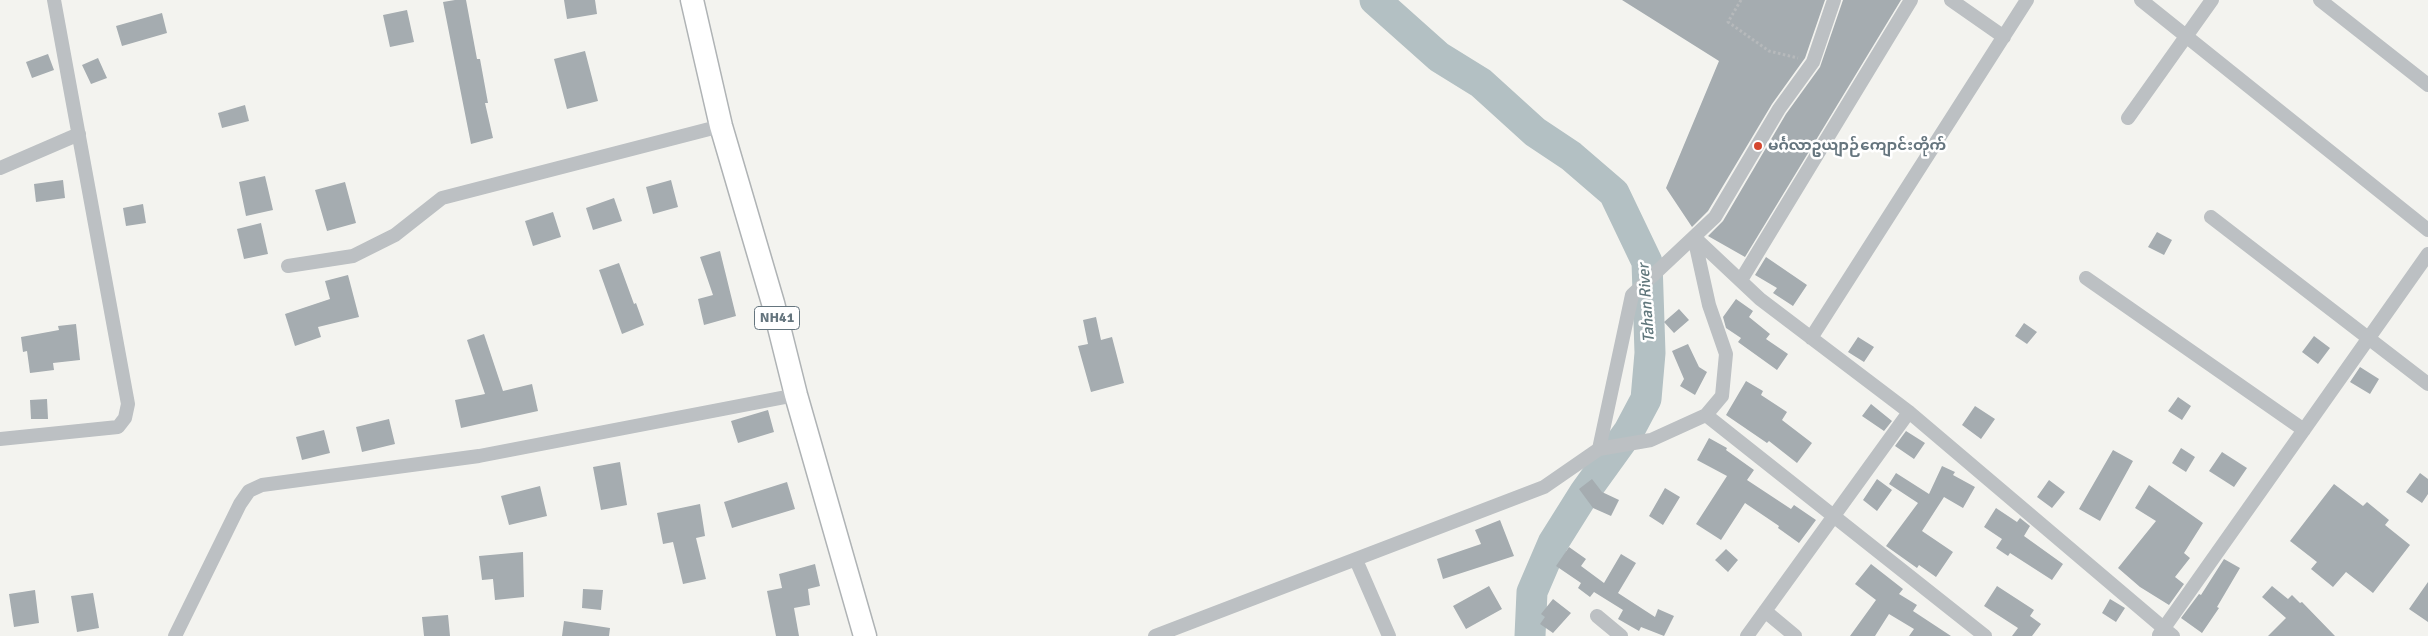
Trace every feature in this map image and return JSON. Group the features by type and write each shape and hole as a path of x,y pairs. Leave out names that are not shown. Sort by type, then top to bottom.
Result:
{"highway":[{"name":"NH41","path":"692,0 720,126 773,303 796,395 866,636"}],"street":[{"path":"0,438 118,427 125,418 128,404 54,0"},
{"path":"1599,449 1632,295 1715,217 1778,109 1813,62 1834,0"},
{"path":"1740,280 1911,0"},
{"path":"1950,0 2004,37"},
{"path":"1811,338 2027,0"},
{"path":"2141,0 2428,230"},
{"path":"2128,118 2212,0"},
{"path":"2320,0 2428,84"},
{"path":"288,266 353,256 395,235 442,198 720,126"},
{"path":"0,168 79,134"},
{"path":"2211,217 2428,384"},
{"path":"1694,237 1760,299 1909,412 2165,633 2304,430 2428,254"},
{"path":"1155,636 1544,487 1599,449 1651,440 1706,415 1722,396 1726,354 1709,305 1694,237"},
{"path":"2086,278 2304,430"},
{"path":"175,636 240,504 249,491 262,485 479,456 796,395"},
{"path":"1747,636 1835,517 1909,412"},
{"path":"1706,415 1985,636"},
{"path":"1356,560 1389,636"},
{"path":"1765,612 1795,636"},
{"path":"1597,616 1621,636"}],"path":[{"path":"1741,0 1728,22 1769,51 1813,62"}],"building":[{"path":"466,0 477,59 480,59 488,103 485,103 493,138 471,144 443,2"},
{"path":"564,0 595,0 597,14 567,19"},
{"path":"1622,0 1825,0 1805,58 1772,104 1708,211 1692,227 1666,188 1719,61"},
{"path":"1843,0 1901,0 1745,257 1708,236 1723,221 1786,114 1820,67"},
{"path":"407,10 414,42 390,47 383,15"},
{"path":"162,13 167,33 122,46 116,26"},
{"path":"585,51 598,101 567,109 554,59"},
{"path":"48,54 54,70 32,78 26,62"},
{"path":"98,58 107,78 91,84 82,65"},
{"path":"245,105 249,121 222,128 218,113"},
{"path":"265,176 273,210 246,216 239,182"},
{"path":"63,180 65,198 36,202 34,184"},
{"path":"671,180 678,207 653,214 646,187"},
{"path":"345,182 356,223 327,231 315,190"},
{"path":"614,198 622,221 593,230 586,208"},
{"path":"143,204 146,223 126,226 123,208"},
{"path":"553,212 561,237 533,246 525,221"},
{"path":"261,223 268,254 244,259 237,229"},
{"path":"2157,232 2172,240 2164,255 2148,247"},
{"path":"720,251 736,316 704,325 698,299 713,295 700,257"},
{"path":"1766,257 1807,285 1793,306 1773,293 1777,288 1755,275"},
{"path":"619,263 644,325 622,334 599,270"},
{"path":"348,275 359,317 318,327 321,337 295,346 285,314 330,299 325,281"},
{"path":"1736,299 1753,311 1749,317 1770,334 1766,339 1788,354 1777,370 1738,342 1741,338 1726,328 1723,317"},
{"path":"1679,309 1689,320 1674,333 1664,322"},
{"path":"1096,317 1101,340 1112,337 1124,383 1091,392 1078,346 1088,344 1083,320"},
{"path":"2024,323 2037,332 2027,344 2015,336"},
{"path":"76,324 80,360 53,363 54,370 30,373 27,351 23,352 21,337 59,330 58,326"},
{"path":"484,334 503,391 532,384 538,411 461,428 455,400 485,394 467,340"},
{"path":"2314,336 2330,348 2318,364 2302,352"},
{"path":"1858,337 1874,347 1864,362 1848,352"},
{"path":"1688,344 1699,367 1707,372 1695,395 1680,386 1684,379 1672,351"},
{"path":"2360,367 2379,379 2370,394 2350,382"},
{"path":"1746,381 1763,391 1761,395 1787,412 1782,420 1812,443 1797,463 1769,441 1767,443 1726,415"},
{"path":"2178,397 2191,406 2182,420 2168,411"},
{"path":"47,399 48,419 31,419 30,400"},
{"path":"1871,404 1892,421 1884,431 1862,416"},
{"path":"1975,406 1995,419 1981,439 1962,425"},
{"path":"768,410 774,432 738,443 731,421"},
{"path":"389,419 395,444 362,452 356,427"},
{"path":"324,430 330,453 302,460 296,437"},
{"path":"1906,431 1925,443 1914,459 1895,446"},
{"path":"1709,438 1727,448 1726,450 1754,470 1747,480 1791,509 1794,505 1816,520 1799,543 1778,528 1779,526 1745,503 1721,540 1696,524 1727,476 1697,460"},
{"path":"2181,448 2195,457 2186,472 2172,463"},
{"path":"2113,450 2133,461 2100,521 2079,509"},
{"path":"2222,452 2247,468 2234,487 2209,471"},
{"path":"620,462 627,505 601,510 593,467"},
{"path":"1942,466 1955,472 1953,475 1975,487 1963,508 1944,497 1922,531 1953,552 1936,577 1919,565 1917,568 1886,546 1918,503 1889,484 1896,473 1929,494"},
{"path":"2420,473 2428,479 2428,494 2422,503 2406,492"},
{"path":"1592,479 1602,492 1619,500 1611,516 1593,508 1579,489"},
{"path":"1877,479 1892,490 1877,511 1863,500"},
{"path":"2049,480 2065,492 2052,508 2037,497"},
{"path":"787,482 795,509 732,528 724,502"},
{"path":"2334,484 2363,506 2367,502 2389,520 2385,525 2410,545 2373,593 2346,572 2333,587 2311,569 2317,562 2290,541"},
{"path":"2149,485 2203,523 2184,553 2190,558 2175,577 2184,584 2169,605 2140,587 2118,568 2156,521 2135,508"},
{"path":"540,486 547,516 509,525 501,496"},
{"path":"1665,488 1680,497 1663,525 1649,516"},
{"path":"700,504 705,536 696,538 706,579 683,584 673,542 663,544 657,513"},
{"path":"1996,508 2017,522 2020,518 2030,526 2024,536 2063,564 2052,580 2010,553 2008,556 1996,548 2002,539 1984,527"},
{"path":"1500,520 1514,556 1443,579 1437,559 1481,544 1475,530"},
{"path":"1569,547 1586,559 1581,566 1604,583 1621,554 1636,563 1618,593 1655,617 1658,609 1674,616 1664,636 1641,627 1639,631 1618,619 1623,610 1594,592 1590,597 1578,588 1581,583 1556,566"},
{"path":"1726,549 1738,560 1728,572 1715,560"},
{"path":"523,552 524,597 495,600 493,579 482,580 479,556"},
{"path":"2224,559 2240,568 2217,607 2219,608 2202,633 2181,618 2199,594 2201,595"},
{"path":"815,564 820,586 808,589 810,605 794,608 799,636 776,636 767,591 782,588 779,574"},
{"path":"1871,564 1903,589 1899,594 1917,605 1913,611 1951,636 1909,636 1914,629 1889,614 1875,636 1850,636 1876,600 1855,584"},
{"path":"2428,582 2428,622 2409,609"},
{"path":"1489,586 1502,609 1466,629 1453,606"},
{"path":"1997,586 2034,610 2030,616 2041,624 2032,636 2012,636 2018,628 1984,606"},
{"path":"2272,586 2288,599 2292,595 2300,603 2302,602 2335,636 2268,636 2286,618 2262,597"},
{"path":"583,589 603,590 601,610 582,608"},
{"path":"35,590 39,623 14,627 9,594"},
{"path":"93,593 99,628 77,632 71,596"},
{"path":"1553,599 1571,613 1553,633 1540,624 1545,617 1541,614"},
{"path":"2110,599 2125,608 2116,622 2102,613"},
{"path":"448,615 450,636 424,636 422,617"},
{"path":"564,621 610,628 609,636 562,636"}],"waterway":[{"name":"Tahan River","path":"1375,0 1439,57 1481,83 1535,132 1571,156 1614,193 1647,262 1650,353 1646,399 1629,431 1585,492 1553,543 1532,592 1530,636"}],"place":[{"name":"မင်္ဂလာဥယျာဉ်ကျောင်းတိုက်","path":"1758,146"}]}
